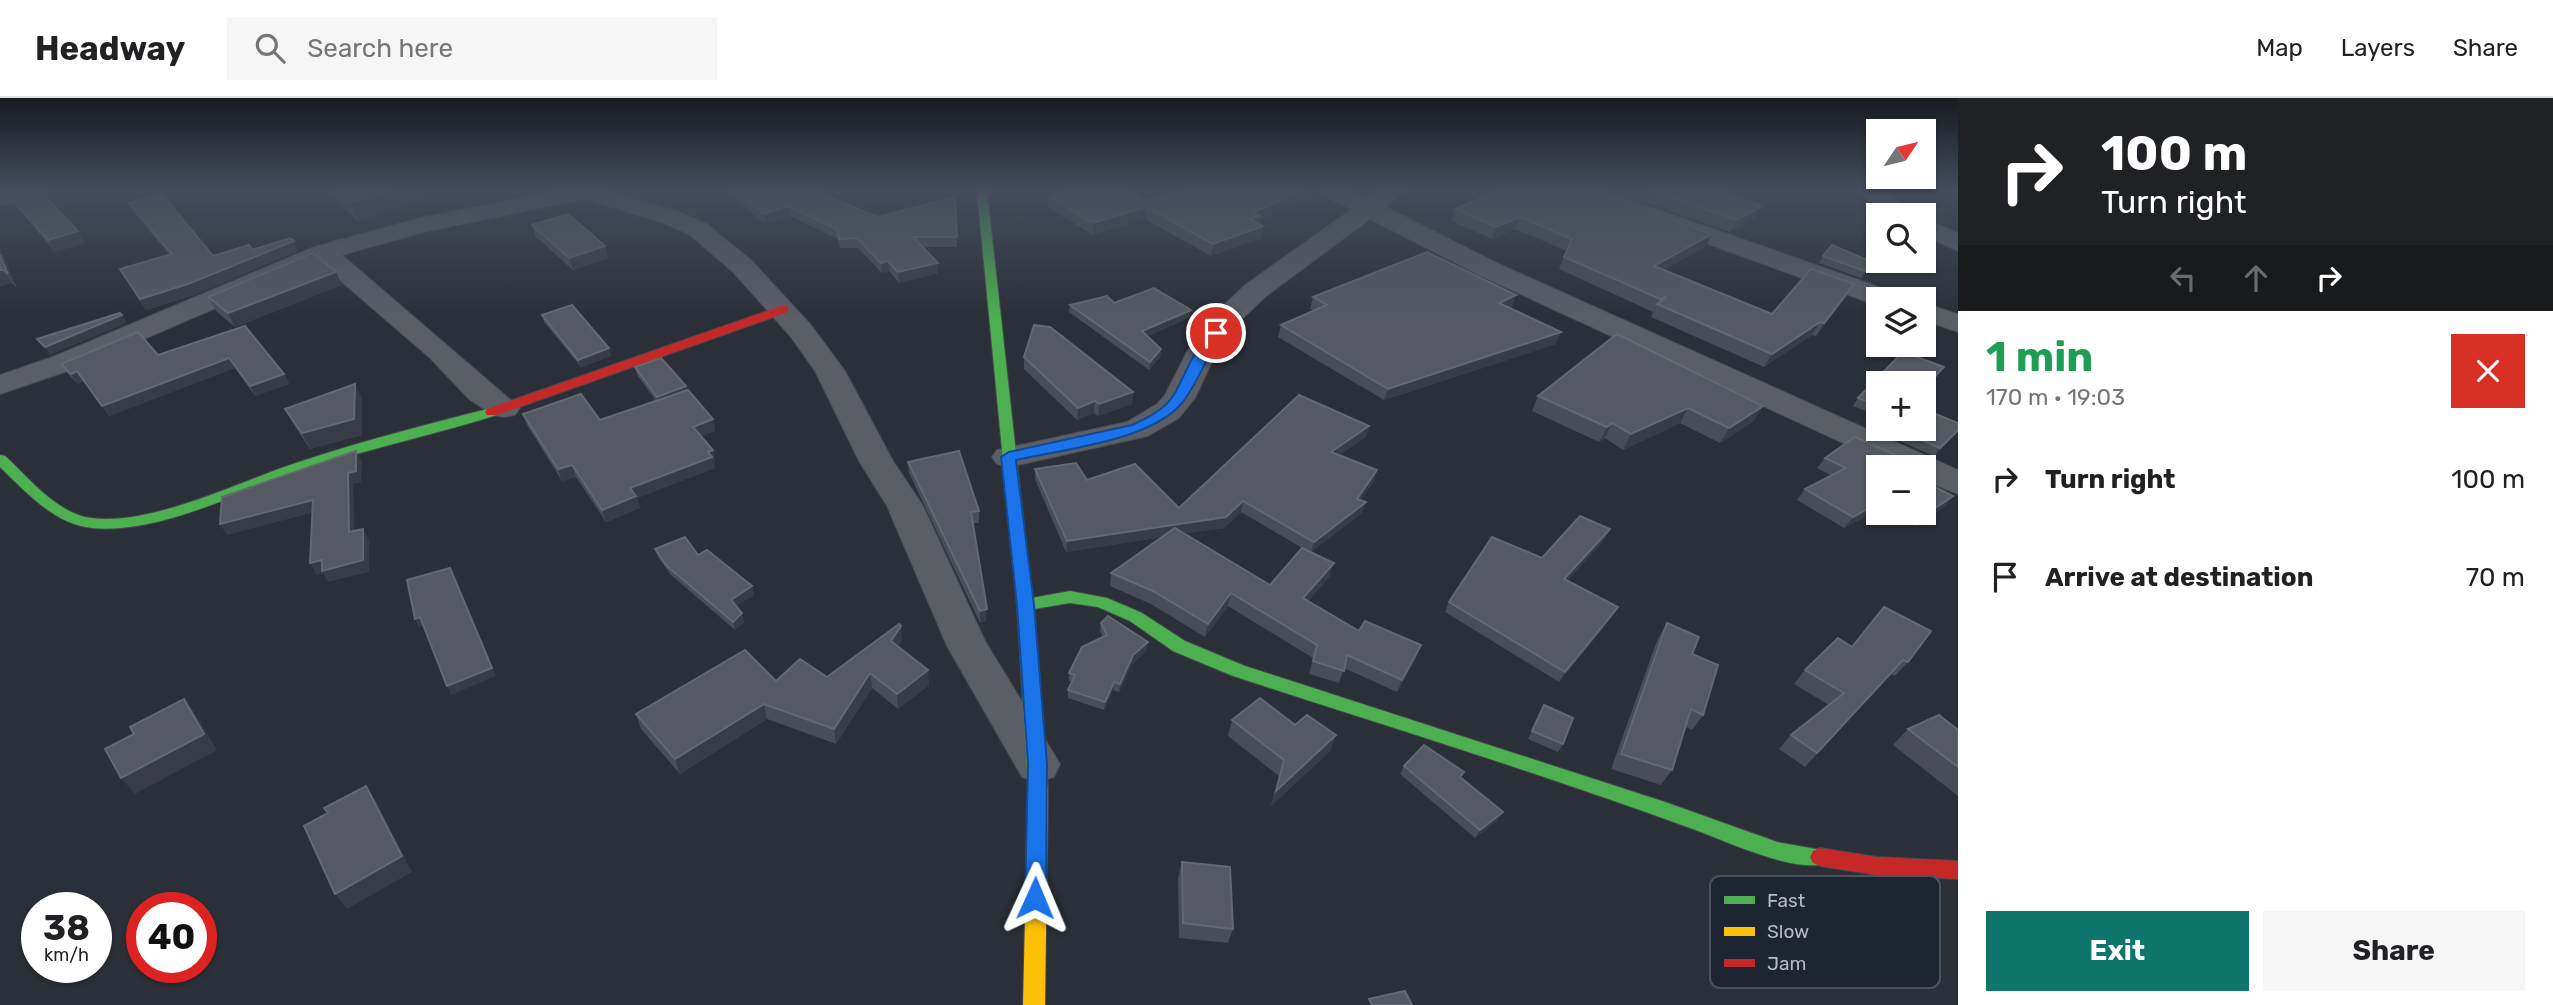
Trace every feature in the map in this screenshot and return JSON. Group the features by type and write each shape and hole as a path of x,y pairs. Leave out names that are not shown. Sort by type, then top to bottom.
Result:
{"street":[{"path":"0,385 66,362 323,252 390,233"},
{"path":"703,233 742,265 784,309 830,371 876,461 905,506 967,646 1038,764"},
{"path":"986,233 1026,605 1038,764 1034,1005"},
{"path":"1009,457 1137,429 1168,411 1179,398 1203,350 1228,317 1255,291 1335,233"},
{"path":"1415,233 1958,483"},
{"path":"1702,233 1866,292"},
{"path":"1939,233 1958,243"},
{"path":"323,252 440,352 480,392 504,408"},
{"path":"0,459 69,515 89,523 118,523 152,515 304,465 504,408 606,374 686,341 784,309"},
{"path":"1936,316 1958,323"},
{"path":"1026,605 1070,597 1101,602 1136,617 1179,646 1239,671 1652,805 1777,851 1877,866 1947,867 1958,870"}],"building":[{"path":"42,233 70,233 48,240"},
{"path":"155,233 194,233 213,256 249,245 252,250 290,238 294,241 188,284 140,299 120,269 172,254"},
{"path":"541,233 590,233 605,246 569,258"},
{"path":"838,233 957,233 957,237 913,237 938,263 898,272 888,261 881,263 857,238 839,239"},
{"path":"1194,233 1243,233 1213,244"},
{"path":"1559,233 1712,234 1654,266 1772,314 1811,269 1854,284 1824,323 1820,322 1772,354 1657,304 1666,297 1660,299 1564,257 1572,239"},
{"path":"1832,245 1866,259 1866,270 1865,271 1823,256"},
{"path":"1427,252 1516,295 1499,303 1561,332 1388,389 1281,325 1327,305 1313,297"},
{"path":"313,253 336,272 228,313 208,297"},
{"path":"0,255 8,274 0,270"},
{"path":"1154,288 1191,310 1142,331 1161,349 1150,362 1070,305 1107,296 1114,303"},
{"path":"572,305 609,348 578,360 542,315"},
{"path":"120,313 122,315 45,347 37,339"},
{"path":"1034,325 1050,327 1133,392 1078,408 1024,357"},
{"path":"245,326 284,374 250,386 229,358 102,406 77,371 71,374 61,364 138,332 158,355"},
{"path":"1617,334 1763,406 1729,428 1688,408 1631,434 1612,423 1607,427 1538,396"},
{"path":"1898,357 1917,357 1944,367 1936,376 1936,371 1884,371"},
{"path":"661,358 686,386 657,397 635,367"},
{"path":"355,384 354,419 302,433 285,409"},
{"path":"688,390 713,419 693,427 713,450 708,452 712,457 630,488 636,496 602,510 572,465 558,469 523,414 581,394 600,420"},
{"path":"1866,390 1866,401 1858,398"},
{"path":"1299,395 1369,426 1331,452 1377,470 1357,499 1366,502 1314,542 1243,501 1226,517 1067,541 1035,469 1076,463 1087,480 1135,464 1179,508"},
{"path":"1936,414 1958,423 1958,430 1940,448 1924,441 1936,441"},
{"path":"1855,437 1895,455 1866,455 1866,510 1853,517 1805,489 1846,468 1825,458"},
{"path":"356,451 356,471 348,473 349,532 363,529 363,560 322,571 322,560 310,563 313,500 220,524 222,497"},
{"path":"959,451 979,511 971,512 987,609 980,611 908,462"},
{"path":"1936,488 1953,496 1936,507"},
{"path":"1580,516 1610,529 1564,579 1618,607 1565,672 1449,602 1492,537 1542,558"},
{"path":"1175,528 1270,585 1302,548 1334,563 1303,598 1359,631 1365,621 1421,645 1402,680 1347,655 1344,671 1313,661 1317,645 1231,593 1208,624 1153,591 1111,573"},
{"path":"685,537 698,555 707,550 752,586 731,600 742,613 733,622 667,566 655,549"},
{"path":"450,568 492,668 447,686 420,617 415,619 407,580"},
{"path":"1884,607 1931,631 1908,662 1903,660 1817,753 1791,735 1844,693 1805,670 1838,638 1852,647"},
{"path":"1108,616 1148,642 1133,655 1120,684 1114,682 1105,702 1068,690 1075,675 1069,673 1082,647 1107,635 1101,623"},
{"path":"1667,623 1699,637 1692,654 1718,665 1703,715 1691,709 1672,770 1621,754"},
{"path":"899,624 901,626 891,641 928,670 897,694 870,673 834,729 764,704 675,759 636,714 745,650 776,681 800,659 827,677"},
{"path":"1260,698 1295,725 1307,715 1336,735 1276,791 1284,760 1232,720"},
{"path":"184,699 204,734 121,778 105,749 134,734 130,727"},
{"path":"1544,705 1573,718 1563,744 1532,731"},
{"path":"1939,715 1958,730 1958,767 1908,729"},
{"path":"1424,745 1464,772 1460,777 1503,812 1480,830 1404,766"},
{"path":"366,786 402,856 335,894 304,826 328,813 324,808"},
{"path":"1182,862 1230,867 1233,929 1183,923"},
{"path":"1405,991 1412,1005 1372,1005 1369,999"}],"traffic: fast":[{"path":"986,233 1025,605 1038,788"},
{"path":"0,459 41,497 65,514 90,523 113,524 167,513 304,465 492,412"},
{"path":"1025,605 1070,597 1101,602 1136,617 1179,646 1239,671 1665,810 1777,851 1820,857"}],"traffic: slow":[{"path":"1034,1005 1038,788"}],"traffic: jam":[{"path":"492,412 784,309"},
{"path":"1820,857 1877,866 1958,870"}],"route":[{"path":"1035,898 1038,764 1026,605 1009,457 1137,429 1153,420 1168,411 1179,398 1203,350 1216,333"}]}
